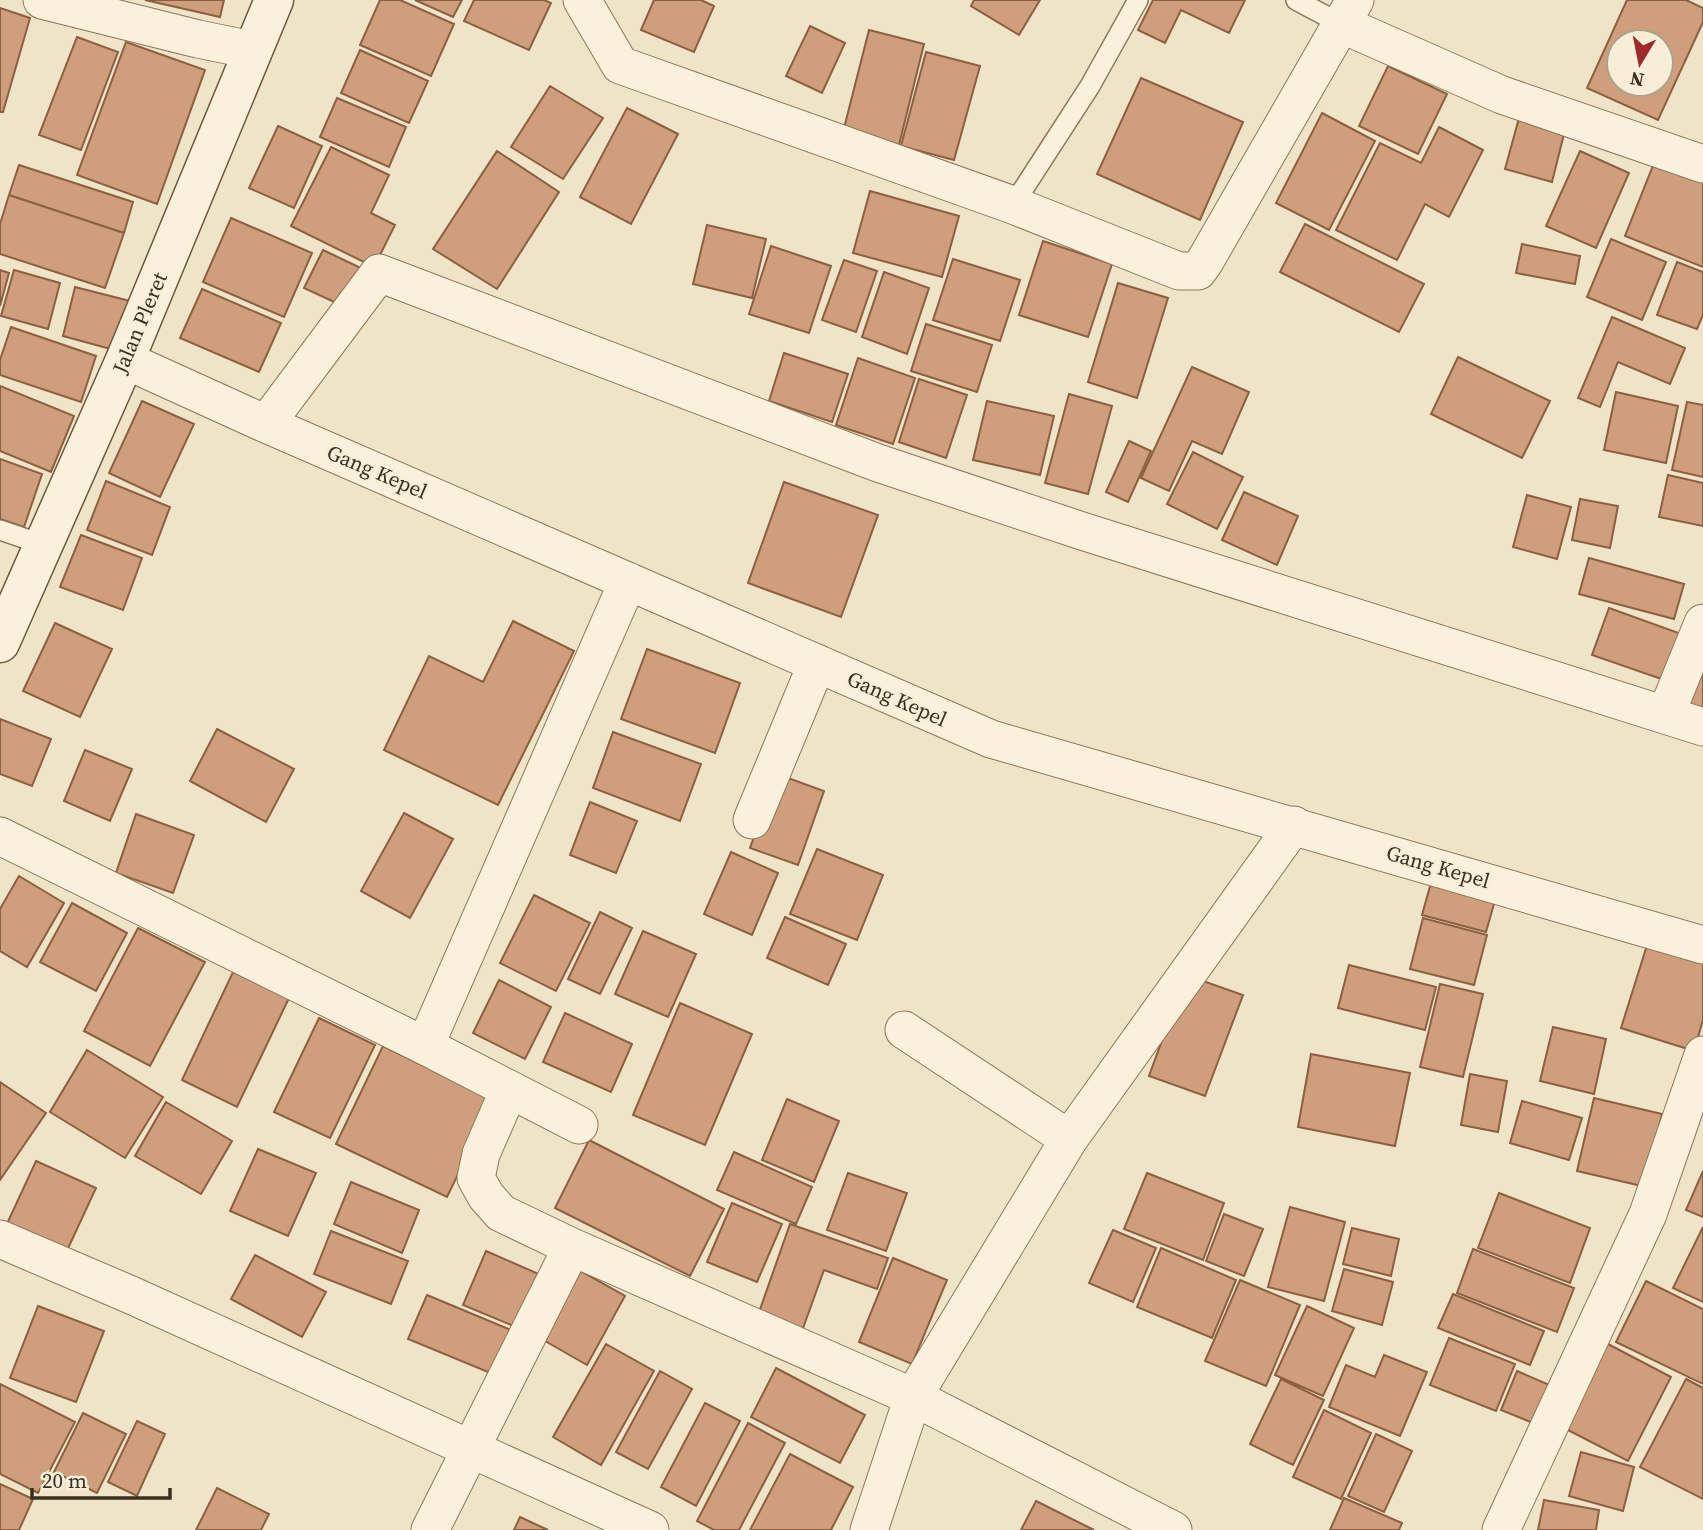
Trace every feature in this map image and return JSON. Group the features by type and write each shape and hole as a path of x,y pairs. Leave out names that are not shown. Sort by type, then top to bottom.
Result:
{"main road":[{"name":"Jalan Pleret","path":"0,643 125,360 274,0"}],"street":[{"path":"42,0 252,50"},
{"path":"582,0 621,65 1013,205 1179,271 1198,271 1348,12 1502,95 1703,164"},
{"path":"266,424 379,273 878,463 1082,531 1703,727"},
{"name":"Gang Kepel","path":"125,360 991,739 1703,945"},
{"path":"425,1046 628,581"},
{"path":"1666,715 1703,623"},
{"path":"752,820 817,663"},
{"path":"869,1530 913,1397 1069,1139 1294,825"},
{"path":"0,836 579,1125"},
{"path":"904,1030 1069,1139"},
{"path":"1501,1530 1648,1214 1703,1055"},
{"path":"509,1090 481,1154 477,1178 486,1196 501,1213 572,1248 913,1397 1173,1530"},
{"path":"0,1239 131,1295 650,1530"},
{"path":"430,1530 572,1248"}],"lane":[{"path":"1013,205 1090,86 1139,0"},
{"path":"1296,0 1348,12"},
{"path":"0,530 44,545"}],"building":[{"path":"145,0 224,0 220,17"},
{"path":"380,0 400,0 454,24 431,76 360,45"},
{"path":"415,0 462,0 453,17"},
{"path":"474,0 544,0 551,3 529,50 464,21"},
{"path":"654,0 701,0 714,6 694,52 641,30"},
{"path":"974,0 1040,0 1019,35 971,6"},
{"path":"1153,0 1245,0 1229,33 1181,10 1165,43 1138,30"},
{"path":"1627,0 1686,0 1703,8 1703,22 1675,83 1675,28 1614,28"},
{"path":"0,8 30,18 3,112 0,112"},
{"path":"810,26 845,43 822,93 786,76"},
{"path":"869,30 924,44 898,149 842,136"},
{"path":"77,37 118,52 81,150 39,135"},
{"path":"126,42 205,70 157,204 77,175"},
{"path":"1605,48 1605,96 1587,88"},
{"path":"360,50 428,81 409,123 341,93"},
{"path":"926,52 980,66 954,160 901,146"},
{"path":"1388,66 1447,94 1418,154 1359,126"},
{"path":"1141,78 1243,122 1200,220 1097,174"},
{"path":"550,86 603,118 563,179 511,147"},
{"path":"337,98 406,127 389,167 320,137"},
{"path":"1609,98 1668,98 1658,120"},
{"path":"627,108 678,134 631,224 580,197"},
{"path":"1322,113 1375,141 1329,230 1276,203"},
{"path":"1519,118 1565,130 1552,182 1505,169"},
{"path":"278,126 322,146 294,208 249,188"},
{"path":"1439,127 1483,150 1449,217 1425,204 1397,260 1336,230 1380,143 1421,163"},
{"path":"331,147 389,175 371,213 395,225 374,267 291,226"},
{"path":"497,151 559,192 497,289 433,249"},
{"path":"1580,151 1629,173 1596,248 1546,226"},
{"path":"1656,158 1703,176 1703,267 1625,236"},
{"path":"19,165 133,202 124,233 9,195"},
{"path":"870,191 959,216 942,277 853,253"},
{"path":"9,195 124,233 105,288 0,254 0,224"},
{"path":"231,218 312,253 284,317 203,282"},
{"path":"1305,224 1424,284 1399,332 1280,272"},
{"path":"707,225 766,239 752,298 693,284"},
{"path":"1611,239 1666,262 1642,320 1587,297"},
{"path":"1043,241 1112,264 1088,337 1019,315"},
{"path":"1522,244 1580,256 1575,284 1516,273"},
{"path":"771,246 831,266 809,333 749,314"},
{"path":"323,250 365,270 347,308 304,288"},
{"path":"953,259 1020,280 1000,341 933,320"},
{"path":"844,260 877,271 856,332 822,320"},
{"path":"1677,262 1703,272 1703,315 1697,329 1657,315"},
{"path":"0,270 9,273 0,306"},
{"path":"14,270 60,283 48,329 1,316"},
{"path":"884,272 929,288 907,354 862,337"},
{"path":"1118,283 1168,298 1137,398 1088,382"},
{"path":"75,287 130,301 118,351 63,336"},
{"path":"202,289 281,323 259,372 180,338"},
{"path":"1612,317 1685,348 1670,384 1618,362 1600,407 1578,398"},
{"path":"926,324 992,345 977,392 911,371"},
{"path":"11,327 96,356 81,402 0,375 0,360"},
{"path":"784,353 848,374 832,422 769,401"},
{"path":"1458,357 1550,401 1522,458 1431,414"},
{"path":"858,358 915,378 893,444 836,425"},
{"path":"1192,367 1249,392 1222,454 1192,441 1169,491 1141,478"},
{"path":"919,379 967,395 946,458 899,442"},
{"path":"0,386 74,416 51,472 0,451"},
{"path":"1616,392 1678,406 1666,463 1604,450"},
{"path":"1069,394 1112,406 1088,494 1045,483"},
{"path":"142,401 194,424 160,497 109,473"},
{"path":"987,401 1054,416 1040,475 973,460"},
{"path":"1687,402 1703,405 1703,477 1672,470"},
{"path":"1129,441 1151,451 1128,502 1106,492"},
{"path":"1193,452 1243,477 1217,529 1167,504"},
{"path":"0,459 42,474 24,527 0,519"},
{"path":"1668,475 1703,483 1703,526 1659,517"},
{"path":"106,481 170,507 152,555 87,530"},
{"path":"784,482 878,515 841,617 748,583"},
{"path":"1244,492 1298,516 1277,565 1222,540"},
{"path":"1527,495 1571,507 1557,559 1513,547"},
{"path":"1580,499 1618,506 1610,548 1572,540"},
{"path":"81,535 142,558 123,610 60,587"},
{"path":"1589,558 1684,584 1674,619 1579,594"},
{"path":"1609,608 1687,636 1670,682 1592,655"},
{"path":"513,621 574,651 498,805 384,750 429,656 483,682"},
{"path":"55,623 112,649 80,717 23,691"},
{"path":"647,649 740,683 715,753 621,719"},
{"path":"1703,657 1703,710 1684,702"},
{"path":"0,719 51,739 32,786 0,774"},
{"path":"217,729 294,769 266,822 190,781"},
{"path":"613,732 701,764 680,821 593,788"},
{"path":"85,750 132,769 110,821 64,801"},
{"path":"777,774 824,791 798,865 750,848"},
{"path":"590,802 637,821 616,873 570,855"},
{"path":"404,813 453,839 410,918 361,891"},
{"path":"136,814 194,835 173,893 116,873"},
{"path":"817,849 883,875 857,940 790,914"},
{"path":"731,852 778,873 752,935 704,914"},
{"path":"19,876 64,903 27,967 0,951 0,909"},
{"path":"1432,879 1496,897 1486,932 1422,915"},
{"path":"534,895 590,923 556,991 500,963"},
{"path":"72,903 127,933 96,991 40,962"},
{"path":"600,912 632,928 600,994 568,979"},
{"path":"785,917 846,944 828,985 767,958"},
{"path":"1423,918 1487,935 1474,985 1410,969"},
{"path":"138,928 205,962 150,1066 84,1031"},
{"path":"643,931 696,954 668,1017 615,994"},
{"path":"1648,942 1703,959 1703,1020 1694,1051 1621,1028"},
{"path":"1349,965 1436,987 1425,1030 1338,1008"},
{"path":"233,972 289,998 237,1107 182,1080"},
{"path":"1186,975 1243,995 1205,1096 1149,1076"},
{"path":"499,980 551,1007 525,1059 473,1033"},
{"path":"1440,984 1483,994 1463,1077 1420,1067"},
{"path":"680,1003 752,1034 705,1145 633,1115"},
{"path":"565,1013 632,1044 611,1092 543,1062"},
{"path":"319,1018 375,1045 330,1138 274,1112"},
{"path":"1553,1027 1606,1039 1594,1094 1540,1081"},
{"path":"383,1046 494,1100 447,1197 336,1144"},
{"path":"87,1050 163,1097 125,1158 50,1112"},
{"path":"1311,1054 1410,1073 1395,1146 1298,1127"},
{"path":"1470,1074 1507,1081 1498,1132 1461,1125"},
{"path":"0,1082 46,1113 0,1180"},
{"path":"1594,1098 1662,1114 1646,1187 1577,1171"},
{"path":"787,1099 839,1121 814,1182 762,1160"},
{"path":"1522,1101 1582,1118 1569,1160 1510,1143"},
{"path":"166,1102 232,1141 201,1194 135,1156"},
{"path":"589,1140 724,1209 690,1276 555,1208"},
{"path":"258,1149 316,1173 288,1236 230,1211"},
{"path":"734,1152 812,1187 796,1224 717,1190"},
{"path":"36,1161 96,1188 65,1255 5,1228"},
{"path":"1703,1171 1703,1217 1686,1210"},
{"path":"848,1173 907,1193 886,1251 827,1230"},
{"path":"1147,1173 1224,1203 1203,1260 1124,1229"},
{"path":"351,1182 419,1210 402,1253 334,1224"},
{"path":"1499,1193 1590,1228 1570,1283 1478,1248"},
{"path":"732,1203 782,1224 757,1282 707,1262"},
{"path":"1290,1207 1345,1222 1324,1301 1268,1287"},
{"path":"1224,1214 1263,1229 1244,1276 1206,1261"},
{"path":"790,1224 888,1258 877,1289 824,1270 802,1331 758,1315"},
{"path":"1703,1227 1703,1302 1673,1288"},
{"path":"1352,1228 1399,1239 1391,1276 1343,1264"},
{"path":"1113,1230 1156,1248 1133,1302 1089,1283"},
{"path":"331,1231 408,1261 391,1304 314,1274"},
{"path":"1161,1248 1236,1280 1212,1338 1137,1307"},
{"path":"1473,1249 1574,1288 1557,1332 1457,1293"},
{"path":"486,1251 550,1279 528,1332 463,1305"},
{"path":"255,1255 326,1292 302,1337 231,1299"},
{"path":"893,1258 947,1280 912,1364 859,1342"},
{"path":"577,1269 625,1296 587,1365 538,1337"},
{"path":"1344,1269 1393,1282 1382,1325 1332,1311"},
{"path":"1240,1280 1300,1305 1266,1386 1205,1361"},
{"path":"1646,1281 1703,1309 1703,1384 1616,1342"},
{"path":"1453,1294 1544,1331 1530,1365 1438,1328"},
{"path":"427,1295 518,1333 500,1377 408,1339"},
{"path":"38,1306 104,1331 76,1402 10,1378"},
{"path":"1307,1306 1354,1328 1323,1396 1275,1375"},
{"path":"1449,1338 1515,1364 1496,1411 1430,1385"},
{"path":"1606,1343 1671,1377 1628,1461 1562,1427"},
{"path":"606,1344 654,1371 601,1465 553,1437"},
{"path":"1384,1355 1427,1372 1400,1436 1329,1407 1346,1365 1375,1377"},
{"path":"776,1368 865,1415 840,1463 751,1417"},
{"path":"660,1371 692,1389 648,1469 616,1452"},
{"path":"1517,1371 1554,1387 1538,1425 1501,1410"},
{"path":"1281,1379 1324,1400 1293,1465 1250,1444"},
{"path":"1686,1379 1703,1388 1703,1499 1640,1467"},
{"path":"0,1384 75,1422 38,1493 0,1474"},
{"path":"705,1403 740,1421 696,1506 661,1487"},
{"path":"1324,1410 1371,1433 1341,1499 1293,1477"},
{"path":"83,1413 126,1434 97,1493 54,1472"},
{"path":"137,1421 165,1434 137,1496 108,1482"},
{"path":"748,1423 785,1443 739,1530 714,1530 697,1521"},
{"path":"1376,1434 1412,1451 1384,1512 1348,1496"},
{"path":"1581,1452 1634,1467 1623,1511 1569,1496"},
{"path":"790,1454 853,1487 831,1530 750,1530"},
{"path":"0,1484 33,1499 19,1530 0,1530"},
{"path":"217,1488 269,1514 261,1530 196,1530"},
{"path":"1344,1498 1402,1523 1399,1530 1330,1530"},
{"path":"1544,1500 1599,1510 1596,1530 1538,1530"},
{"path":"1036,1501 1094,1530 1021,1530"},
{"path":"520,1517 548,1530 514,1530"}]}
